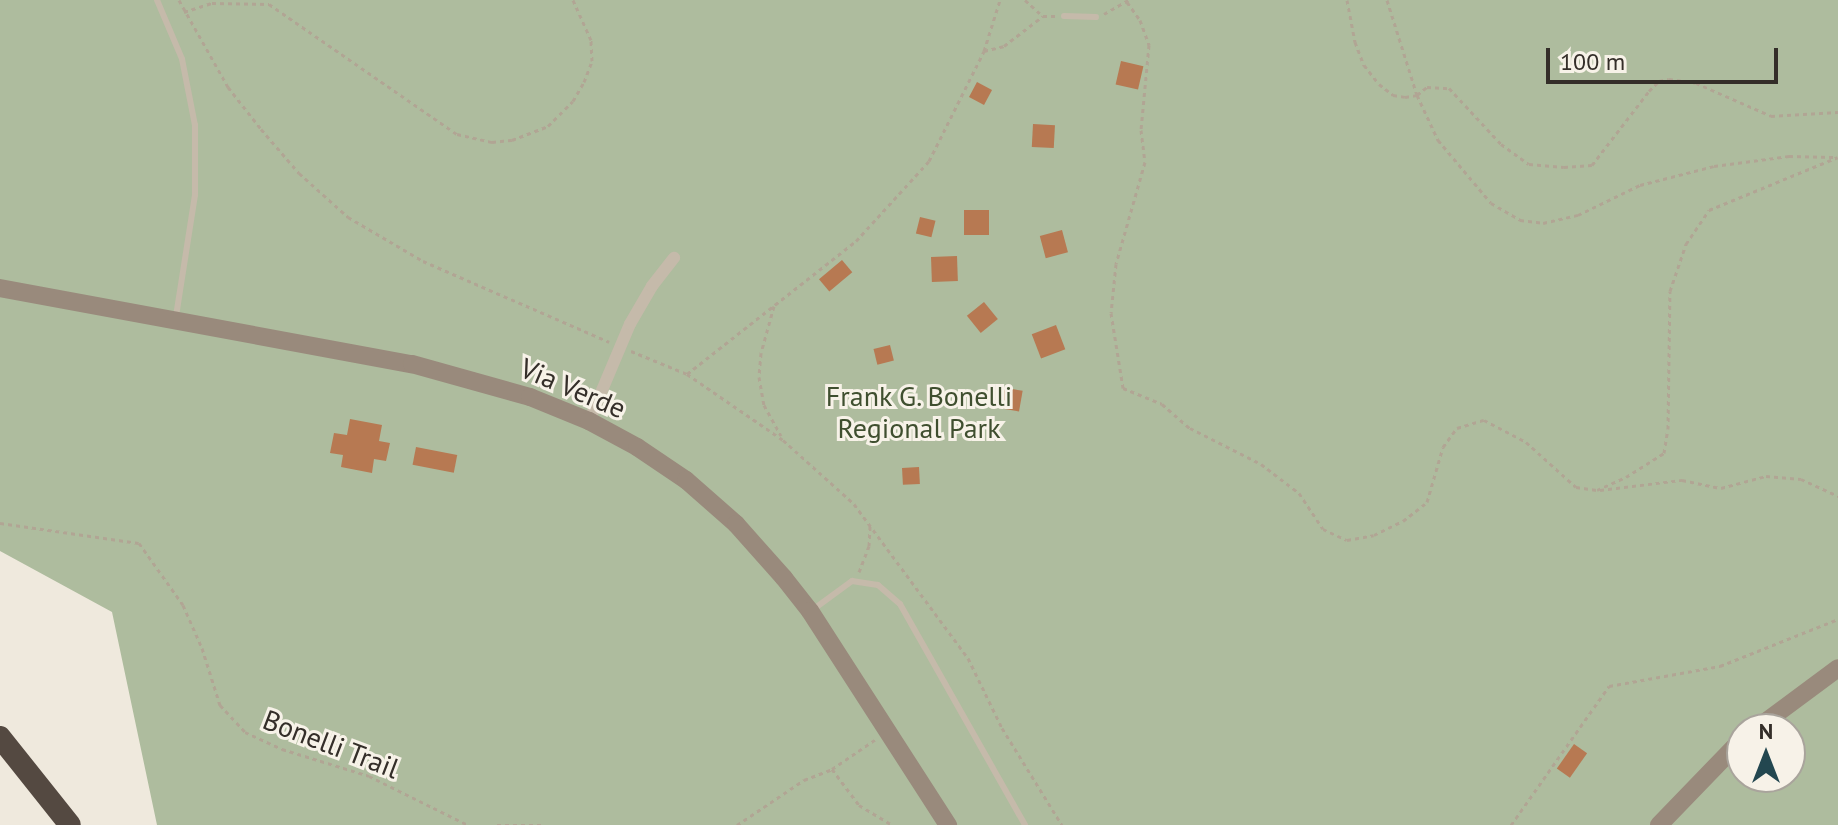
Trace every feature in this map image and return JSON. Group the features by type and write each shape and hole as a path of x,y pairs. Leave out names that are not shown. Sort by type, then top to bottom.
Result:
{"highway":[{"path":"0,737 70,825"}],"main road":[{"name":"Via Verde","path":"0,288 412,364 499,387 589,421 686,480 736,524 810,611 948,825"},
{"path":"1778,713 1838,668"},
{"path":"1659,825 1726,752"}],"street":[{"path":"589,421 630,324 674,258"}],"lane":[{"path":"157,0 182,59 195,125 195,195 175,322"},
{"path":"1064,16 1096,17"},
{"path":"810,611 852,581 878,585 900,604 1025,825"}],"path":[{"path":"179,0 228,87 299,173 348,217 423,261 615,344"},
{"path":"184,12 212,3 269,4 457,134 492,142 512,140 548,126 573,101 584,82 592,61 591,40 573,0"},
{"path":"687,374 856,241 929,161 984,51 1000,0"},
{"path":"1025,0 1043,16"},
{"path":"1347,0 1355,42 1364,65 1393,95 1417,95 1427,87 1449,88 1517,158 1542,167 1592,165 1649,91 1659,81 1669,79 1696,83 1771,116 1838,112"},
{"path":"1387,0 1417,95 1438,140 1471,182 1504,213 1532,223 1578,215 1640,185 1714,166 1789,156 1837,157"},
{"path":"1096,17 1127,1 1140,20 1149,45 1141,130 1145,162 1116,264 1111,313 1123,388 1162,404 1190,428 1286,480 1299,493 1323,529 1347,540 1384,530 1403,521 1427,502 1443,447 1457,428 1484,420 1526,442 1576,487 1597,490 1682,480 1721,488 1766,476 1801,479 1838,496"},
{"path":"984,51 1004,46 1043,16 1064,16"},
{"path":"1597,490 1626,477 1664,453 1668,429 1670,291 1686,244 1709,210 1837,157"},
{"path":"774,305 765,332 759,377 764,405 783,440"},
{"path":"630,350 687,374 783,440 854,504 968,658 1009,741 1062,825"},
{"name":"Bonelli Trail","path":"0,523 139,543 183,605 202,648 217,698 236,725 282,749 377,779 468,825"},
{"path":"852,581 865,565 870,525"},
{"path":"1511,825 1609,686 1720,666 1838,619"},
{"path":"737,825 804,780 832,769 889,731"},
{"path":"832,769 859,805 892,825"},
{"path":"497,825 541,825"}],"green space":[{"name":"Frank G. Bonelli Regional Park","path":"0,0 1838,0 1838,825 157,825 112,612 0,551"}],"building":[{"path":"1121,61 1143,66 1138,90 1116,84"},
{"path":"977,82 992,90 984,105 969,97"},
{"path":"1033,124 1055,125 1054,148 1032,147"},
{"path":"964,210 989,210 989,235 964,235"},
{"path":"920,217 936,221 931,237 916,233"},
{"path":"1062,230 1068,252 1046,258 1040,236"},
{"path":"957,256 958,281 932,282 931,257"},
{"path":"842,260 852,272 829,292 819,279"},
{"path":"984,302 998,319 981,333 967,316"},
{"path":"1056,325 1065,349 1041,359 1032,334"},
{"path":"890,345 894,361 877,365 874,349"},
{"path":"1001,387 1023,391 1019,412 997,408"},
{"path":"350,419 382,425 379,441 390,443 386,461 374,459 372,473 341,467 343,455 330,453 334,433 347,435"},
{"path":"416,447 457,455 454,473 413,465"},
{"path":"919,467 920,484 903,485 902,468"},
{"path":"1574,744 1587,753 1570,778 1557,769"}]}
